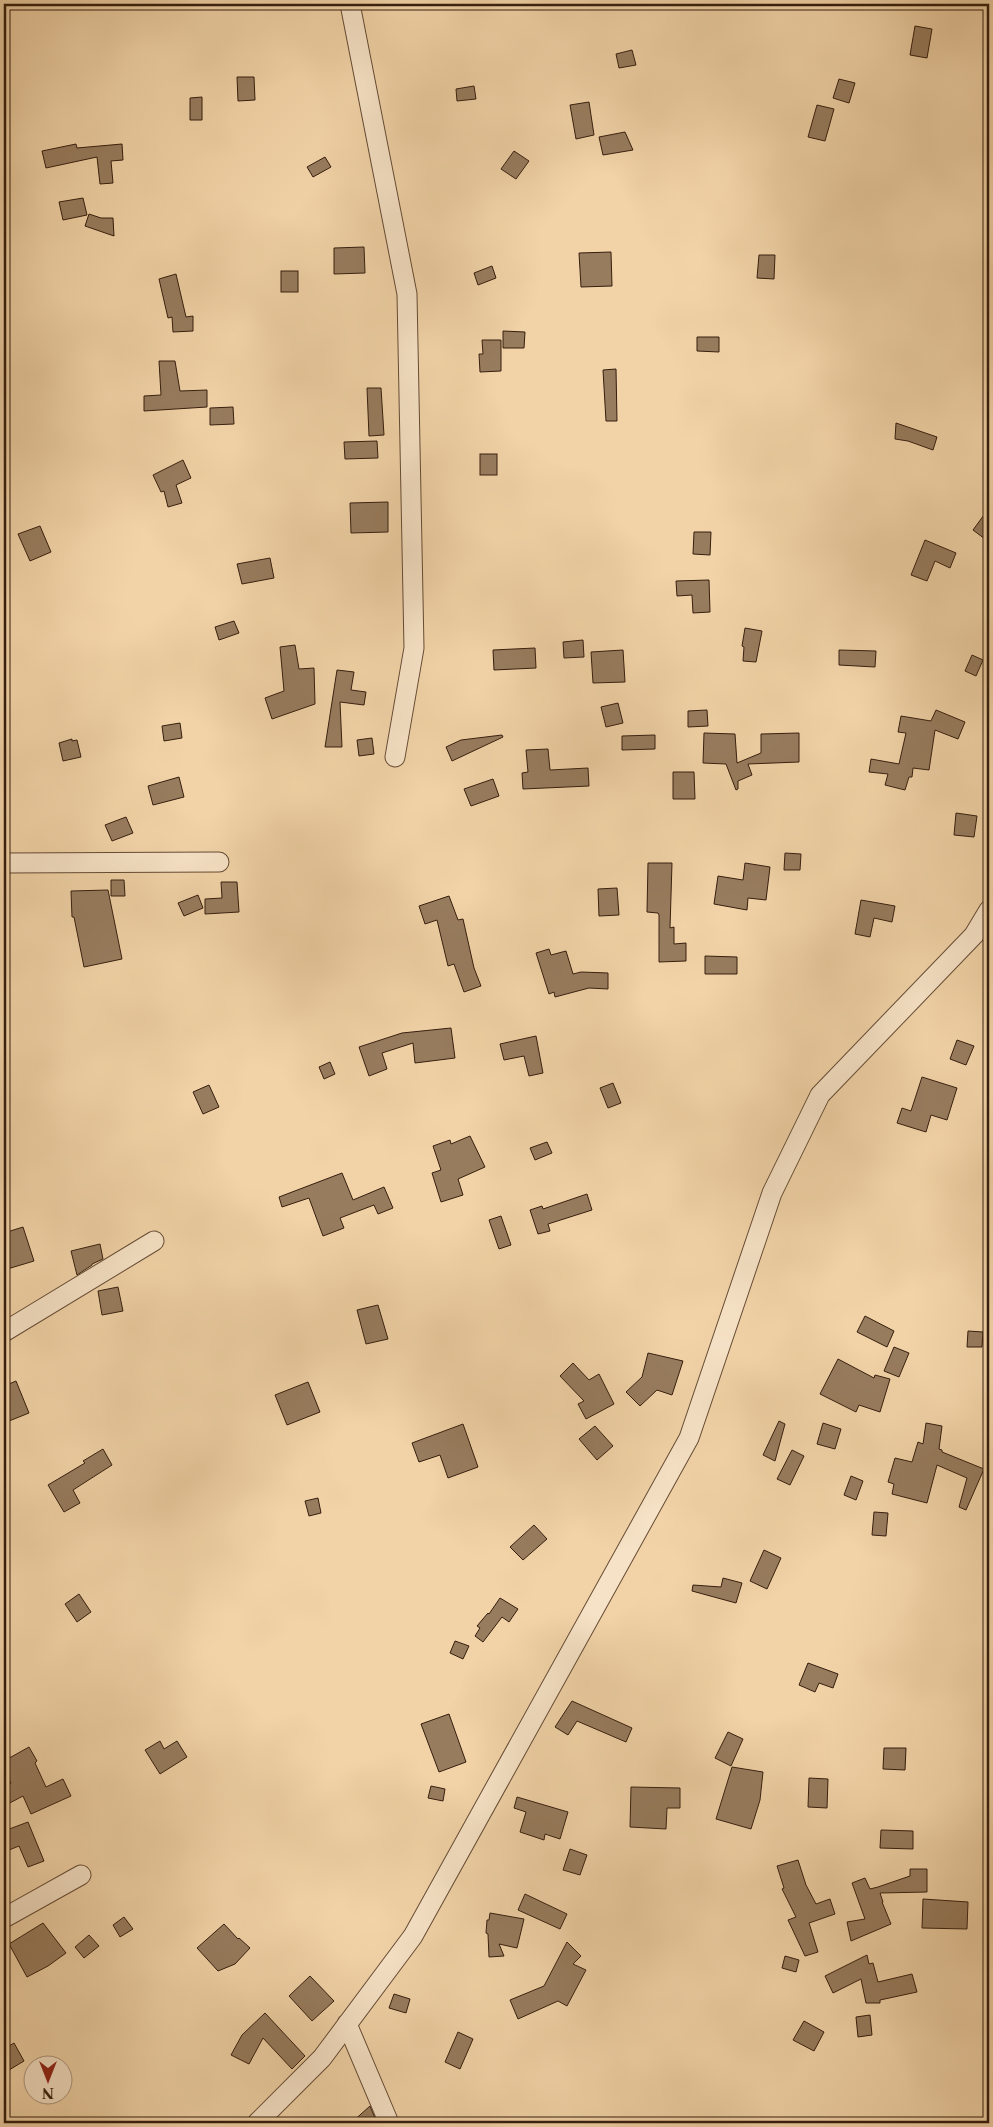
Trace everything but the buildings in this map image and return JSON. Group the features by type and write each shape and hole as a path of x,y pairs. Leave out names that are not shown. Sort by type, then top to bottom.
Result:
{"street":[{"path":"350,4 407,294 414,648 395,757"},
{"path":"4,863 219,862"},
{"path":"257,2123 322,2058 413,1936 689,1438 772,1193 820,1095 974,936 989,910"},
{"path":"4,1332 154,1241"},
{"path":"4,1918 81,1875"},
{"path":"347,2024 389,2123"}]}
